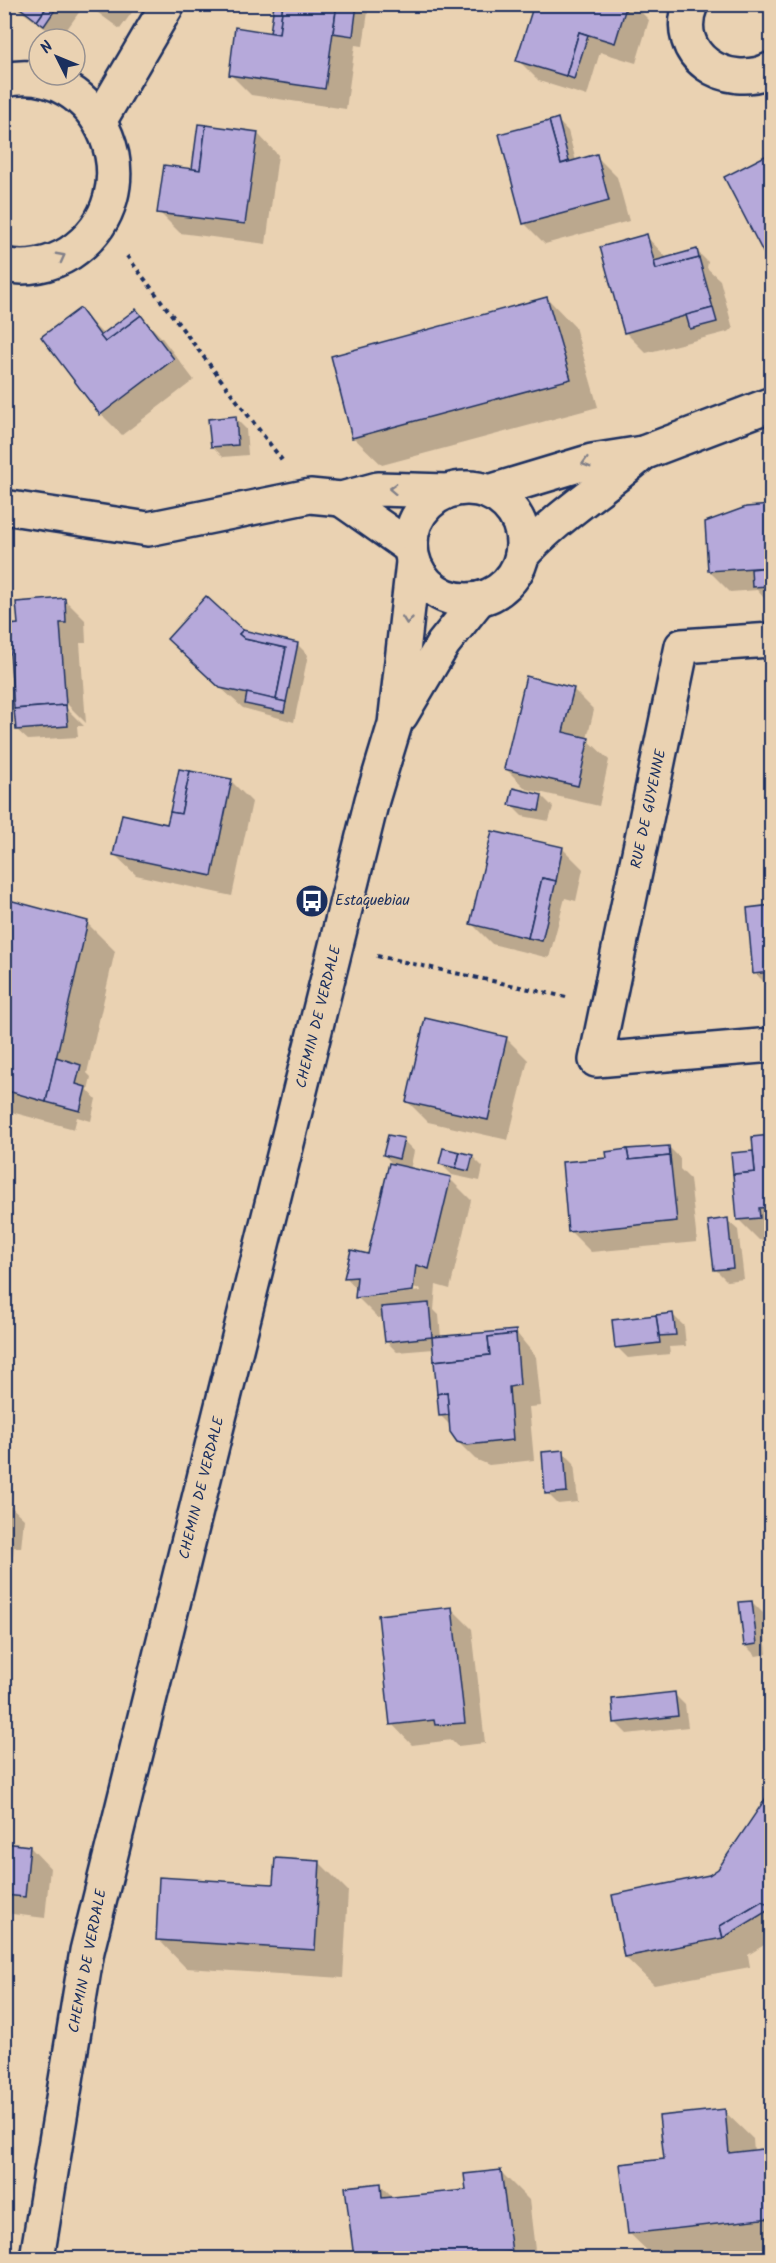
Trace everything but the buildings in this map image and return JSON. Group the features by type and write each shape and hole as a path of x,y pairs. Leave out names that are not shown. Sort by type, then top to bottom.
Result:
{"street":[{"path":"100,120 168,4"},
{"path":"691,4 687,30 692,47 716,72 734,78 753,77 771,69"},
{"path":"4,80 16,78 41,80 71,92 100,120 114,153 113,191 102,222 85,243 57,261 19,268 4,265"},
{"name":"CHEMIN DE VERDALE","path":"37,2259 87,1951 372,801 395,724 412,555 411,533 416,520 435,498 447,491 469,488 489,492 592,461 643,453 771,404"},
{"name":"CHEMIN DE VERDALE","path":"395,724 443,644 479,599 502,588 518,568 522,555 545,530 607,485 643,453"},
{"path":"4,507 148,529 378,489 447,491"},
{"path":"489,492 510,507 517,518 523,543 522,555"},
{"path":"325,498 412,555 424,580 439,593 465,600 479,599"},
{"name":"RUE DE GUYENNE","path":"771,640 682,646 596,1060 771,1045"}],"path":[{"path":"102,222 325,498"},
{"path":"336,947 608,1007"}],"place":[{"name":"Estaquebiau","path":"312,901"}]}
